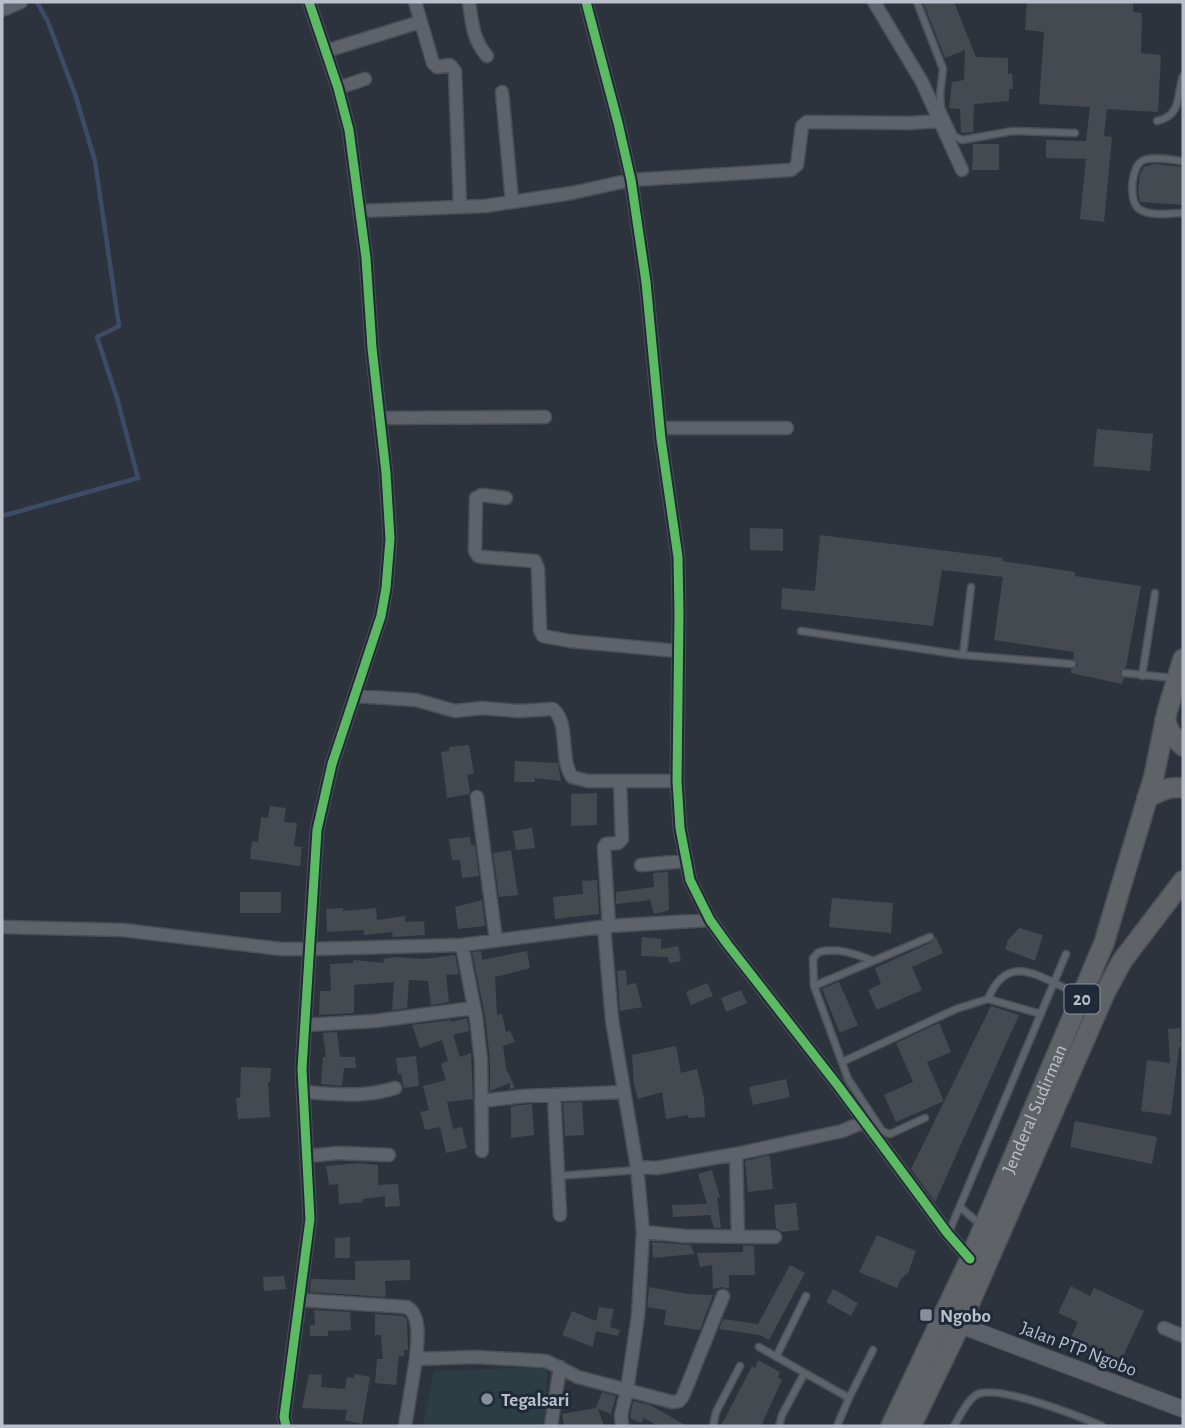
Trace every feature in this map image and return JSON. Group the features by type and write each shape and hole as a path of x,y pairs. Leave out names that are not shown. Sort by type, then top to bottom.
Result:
{"highway":[{"name":"Jenderal Sudirman","path":"891,1426 970,1259 1104,943 1147,798 1165,720 1181,668"},
{"path":"1165,720 1171,734 1183,746"},
{"path":"1147,798 1163,789 1183,788"},
{"name":"Jenderal Sudirman","path":"911,1426 960,1325 1105,993 1122,961 1183,881"}],"main road":[{"name":"Jalan PTP Ngobo","path":"960,1325 1183,1409"}],"street":[{"path":"2,10 21,2"},
{"path":"415,2 433,63 438,66 450,65 455,71 460,208"},
{"path":"469,2 473,33 478,46 487,57"},
{"path":"586,2 631,180 678,557 677,781 680,828 690,880 709,920 839,1087 948,1234 970,1259"},
{"path":"874,2 917,73 962,170"},
{"path":"286,1426 284,1417 310,1219 303,1092 317,830 332,764 380,616 389,565 389,514 367,269 349,130 313,3"},
{"path":"326,51 420,22"},
{"path":"338,88 365,79"},
{"path":"502,92 512,201"},
{"path":"359,211 460,208 572,193 631,180 793,169 797,165 802,126 811,121 940,121"},
{"path":"379,418 545,417"},
{"path":"660,428 787,428"},
{"path":"506,498 482,495 476,498 475,551 482,557 535,561 538,569 540,630 543,636 677,651"},
{"path":"355,696 416,701 455,711 482,708 518,711 553,709 559,716 565,762 572,777 588,781 677,781"},
{"path":"620,780 622,839 604,847 609,996 637,1168 643,1232 638,1316 621,1415 622,1426"},
{"path":"477,796 496,940"},
{"path":"641,865 685,860"},
{"path":"2,927 123,930 281,949 311,949 462,945 606,927 709,920"},
{"path":"462,945 481,1061 482,1151"},
{"path":"306,1025 375,1021 474,1008"},
{"path":"303,1092 363,1095 395,1088"},
{"path":"481,1101 624,1092"},
{"path":"554,1096 561,1215"},
{"path":"637,1168 676,1165 736,1154 842,1130 863,1122"},
{"path":"307,1156 338,1153 389,1155"},
{"path":"736,1154 738,1237"},
{"path":"643,1232 685,1236 775,1237"},
{"path":"416,1359 546,1361 578,1377 672,1402 679,1401 684,1396 723,1296"},
{"path":"300,1300 407,1307 413,1311 416,1318 416,1359 405,1426"},
{"path":"1164,1328 1183,1336"},
{"path":"551,1426 560,1367"}],"lane":[{"path":"917,2 943,69 941,107 954,136 962,140 1013,131 1075,133"},
{"path":"1157,121 1173,113 1178,106 1183,76"},
{"path":"1183,161 1142,160 1138,163 1132,197 1141,210 1155,214 1183,213"},
{"path":"963,655 971,587"},
{"path":"1142,676 1155,593"},
{"path":"801,631 963,655 1072,664"},
{"path":"1125,673 1142,676 1181,668"},
{"path":"814,986 930,937"},
{"path":"871,960 837,950 819,952 814,958 814,986 848,1079 882,1130 890,1134 925,1118"},
{"path":"948,1234 1066,954"},
{"path":"988,999 1000,976 1012,971 1039,975 1083,995"},
{"path":"842,1062 956,1009 988,999 1041,1014"},
{"path":"558,1176 637,1168"},
{"path":"960,1207 984,1227"},
{"path":"776,1357 806,1296"},
{"path":"759,1347 849,1398"},
{"path":"837,1426 873,1350"},
{"path":"713,1426 716,1412 740,1366"},
{"path":"779,1426 804,1374"},
{"path":"954,1426 977,1395 992,1392 1053,1407 1099,1426"}],"green space":[{"name":"Tegalsari","path":"547,1367 546,1426 423,1426 434,1371"}],"building":[{"path":"923,2 954,2 976,57 1008,58 1008,74 1012,73 1013,89 1009,89 1009,101 974,104 973,132 961,133 960,109 949,108 952,82 964,80 965,50 945,58"},
{"path":"1027,2 1133,2 1133,12 1142,13 1141,53 1161,55 1158,112 1107,109 1104,136 1112,137 1104,222 1080,219 1086,159 1046,158 1046,140 1086,141 1090,107 1039,104 1044,32 1025,30"},
{"path":"973,144 999,144 999,170 972,170"},
{"path":"1154,164 1183,167 1183,205 1140,202 1140,174 1144,167"},
{"path":"1097,429 1153,434 1150,471 1093,466"},
{"path":"750,528 783,529 783,551 750,550"},
{"path":"820,535 1003,558 1002,561 1075,572 1075,576 1141,586 1126,667 1120,672 1124,678 1122,684 1071,673 1078,665 1073,658 1074,652 994,640 1003,577 942,570 933,626 781,609 782,588 815,591"},
{"path":"469,745 474,774 467,775 470,792 447,798 441,752 449,751 449,747"},
{"path":"515,761 558,763 561,781 535,778 535,782 514,782"},
{"path":"597,793 597,825 571,826 571,794"},
{"path":"270,806 286,808 284,822 297,823 294,846 302,847 300,866 250,859 252,841 258,842 261,817 268,818"},
{"path":"532,828 535,848 516,850 513,831"},
{"path":"470,837 471,845 475,845 479,876 462,878 460,860 452,860 449,839"},
{"path":"511,850 518,895 499,897 493,853"},
{"path":"668,872 669,910 654,914 650,900 616,904 616,892 654,887 653,873"},
{"path":"597,880 599,914 555,919 553,897 583,894 582,881"},
{"path":"240,892 281,892 281,913 240,913"},
{"path":"832,898 893,903 891,933 829,927"},
{"path":"482,900 485,926 458,929 455,907"},
{"path":"343,908 343,911 376,908 377,920 405,916 405,922 424,921 425,935 393,937 392,932 364,935 364,930 327,932 326,909"},
{"path":"1019,928 1043,935 1035,961 1005,949 1008,940"},
{"path":"642,937 661,939 661,949 678,946 681,961 669,963 668,957 641,956"},
{"path":"936,937 943,953 912,967 922,990 877,1010 868,990 881,984 875,968 932,942"},
{"path":"481,951 482,960 527,951 530,968 495,977 497,1015 502,1014 506,1032 510,1031 515,1042 503,1046 506,1068 515,1088 510,1089 510,1083 490,1091 485,1016 472,952"},
{"path":"455,955 459,974 446,975 449,1002 431,1005 428,981 409,980 407,1008 392,1010 394,982 354,985 354,1013 319,1015 320,991 331,991 330,964 353,963 353,960 384,963 383,959 395,957 423,959"},
{"path":"626,970 627,985 636,983 642,1007 620,1011 617,971"},
{"path":"839,982 858,1025 840,1033 822,989"},
{"path":"707,983 713,996 691,1005 686,992"},
{"path":"741,990 747,1003 726,1012 721,998"},
{"path":"991,1006 1019,1015 935,1202 911,1169"},
{"path":"467,1018 469,1031 453,1035 460,1057 471,1053 473,1099 447,1102 453,1129 462,1127 467,1148 446,1153 440,1127 425,1130 420,1112 429,1110 423,1086 446,1080 441,1064 448,1061 442,1040 420,1048 412,1025"},
{"path":"939,1023 951,1052 927,1062 944,1101 896,1122 884,1095 913,1082 896,1043"},
{"path":"1180,1028 1181,1047 1171,1115 1141,1111 1147,1060 1170,1063 1168,1029"},
{"path":"337,1032 340,1057 355,1057 356,1068 344,1068 342,1086 321,1084 323,1057 326,1057 323,1033"},
{"path":"676,1046 681,1073 697,1069 704,1098 705,1117 688,1118 688,1115 666,1119 662,1092 638,1099 632,1055"},
{"path":"416,1056 419,1086 404,1088 401,1074 398,1074 396,1058"},
{"path":"241,1067 271,1068 268,1082 270,1117 238,1119 236,1098 240,1098"},
{"path":"786,1079 790,1097 753,1105 749,1087"},
{"path":"582,1102 584,1135 565,1136 563,1103"},
{"path":"532,1104 534,1135 511,1138 511,1106"},
{"path":"1075,1121 1157,1137 1152,1164 1070,1147"},
{"path":"770,1156 773,1189 748,1192 745,1161"},
{"path":"360,1163 378,1165 378,1185 398,1184 400,1206 385,1207 385,1196 363,1199 363,1202 339,1204 338,1184 329,1185 326,1166"},
{"path":"712,1170 720,1197 717,1198 721,1228 714,1228 710,1215 673,1217 672,1205 707,1204 698,1174"},
{"path":"796,1203 799,1230 782,1232 776,1228 774,1205"},
{"path":"877,1235 916,1251 908,1273 897,1288 859,1272"},
{"path":"350,1237 350,1258 335,1258 335,1238"},
{"path":"652,1242 691,1245 694,1254 653,1258"},
{"path":"743,1245 754,1246 755,1275 729,1275 729,1289 713,1289 712,1265 700,1267 697,1253 743,1252"},
{"path":"410,1260 410,1280 385,1281 386,1297 310,1292 311,1279 355,1280 355,1261"},
{"path":"790,1265 805,1273 769,1340 760,1335 719,1329 723,1319 758,1324"},
{"path":"284,1276 286,1289 264,1291 263,1277"},
{"path":"1071,1286 1090,1296 1094,1288 1144,1311 1117,1369 1067,1346 1078,1322 1058,1313"},
{"path":"649,1287 688,1294 713,1295 700,1330 664,1325 666,1310 647,1307"},
{"path":"833,1289 858,1303 851,1316 826,1302"},
{"path":"599,1307 614,1309 610,1327 620,1330 618,1336 596,1331 593,1347 562,1335 572,1311 596,1321"},
{"path":"314,1310 350,1312 351,1330 328,1331 328,1336 310,1336 310,1325 315,1325"},
{"path":"375,1314 404,1316 407,1320 408,1350 404,1350 404,1356 399,1356 396,1385 375,1383 377,1359 383,1359 381,1335 375,1335"},
{"path":"758,1360 780,1372 778,1377 782,1380 761,1426 721,1426 752,1366 755,1368"},
{"path":"309,1374 322,1375 321,1387 345,1389 347,1377 354,1378 355,1374 370,1377 362,1424 345,1420 347,1410 302,1408"},
{"path":"602,1392 616,1396 611,1414 598,1409 604,1426 564,1426 562,1414 596,1408"},
{"path":"633,1401 650,1405 687,1426 658,1426 644,1418 641,1423 630,1418"}],"waterway":[{"path":"2,516 138,478 117,398 97,337 119,326 95,161 75,94 48,22 37,2"}],"cycle path":[{"path":"286,1426 284,1417 310,1219 302,1069 317,830 332,764 381,616 390,539 366,258 349,130 309,2"},
{"path":"586,2 631,180 646,282 661,439 678,557 677,781 680,828 690,880 710,920 728,945 839,1087 948,1234 970,1259"}],"place":[{"name":"Ngobo","path":"926,1315"},
{"name":"Tegalsari","path":"487,1399"}]}
